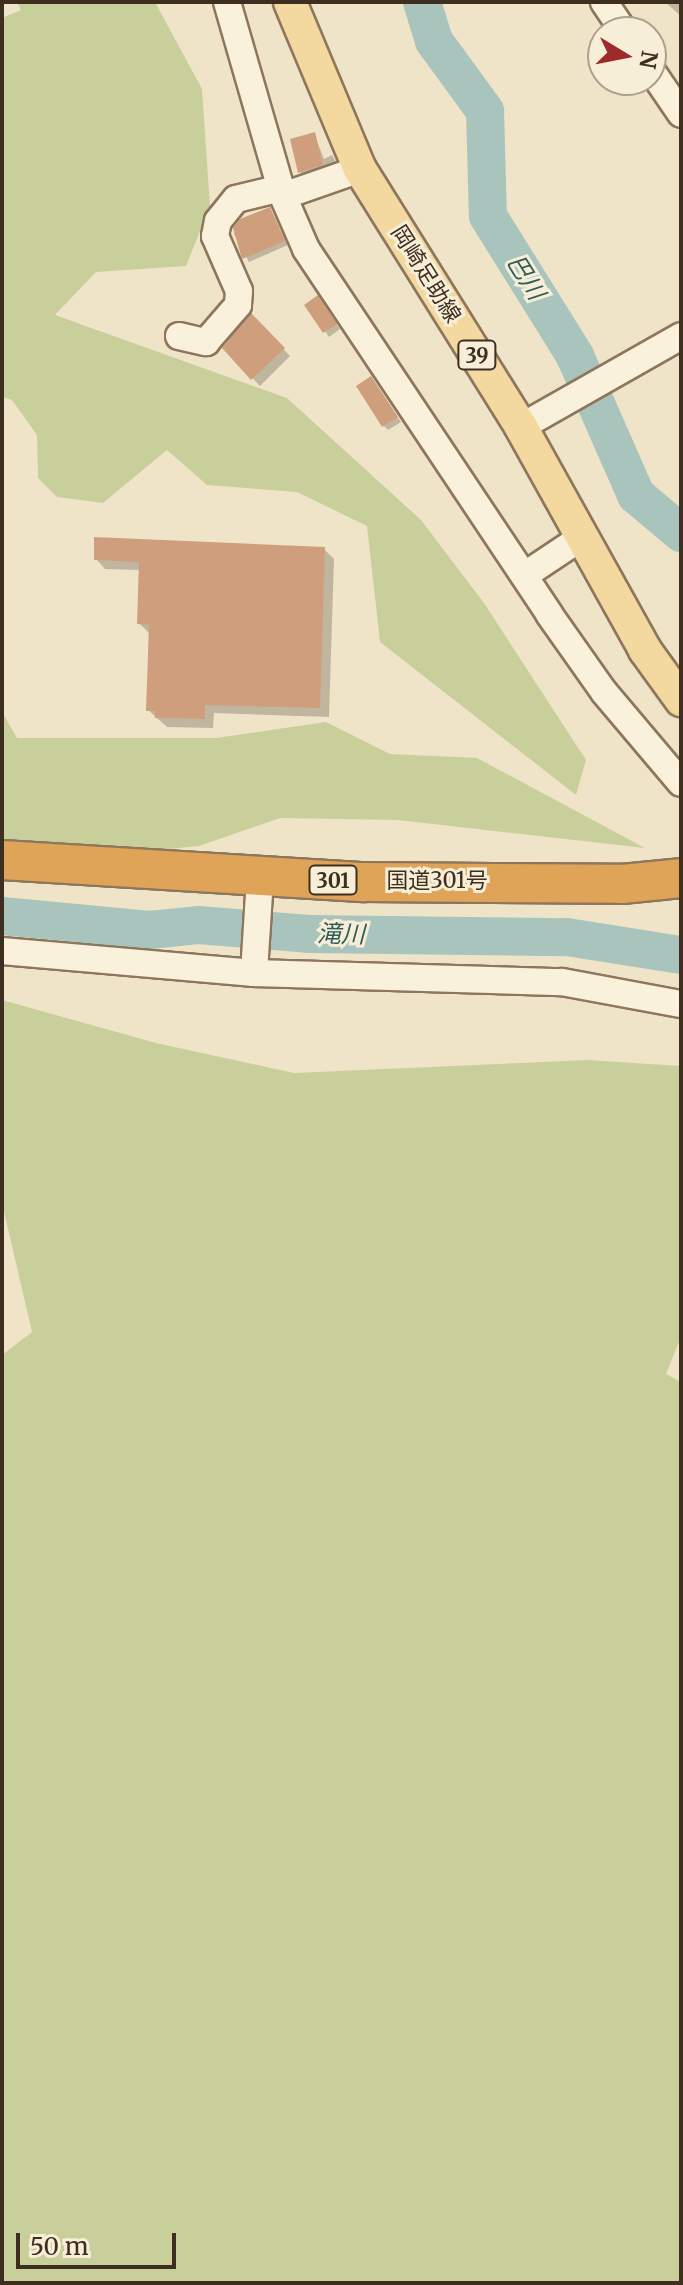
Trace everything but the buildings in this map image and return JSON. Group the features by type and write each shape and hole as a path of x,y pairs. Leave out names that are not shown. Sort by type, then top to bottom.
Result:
{"highway":[{"name":"国道301号","path":"2,860 260,878 622,884 681,878"}],"main road":[{"name":"岡崎足助線","path":"290,2 360,169 521,427 645,650 681,700"}],"street":[{"path":"227,2 282,192 306,249 604,692 681,783"},
{"path":"667,93 681,114"},
{"path":"179,336 206,342 238,305 239,291 215,236 218,221 236,199 282,192 360,169"},
{"path":"521,427 681,336"},
{"path":"525,575 582,537"},
{"path":"254,973 260,878"},
{"path":"2,951 254,973 562,982 681,1004"}],"green space":[{"path":"17,2 155,2 202,89 210,206 186,266 96,272 55,315 287,398 421,520 484,603 586,760 576,795 380,642 367,526 297,492 207,485 167,450 103,503 57,497 38,478 37,435 12,400 2,397 2,18 21,10"},
{"path":"2,712 17,738 216,738 326,722 390,754 477,758 645,848 397,820 280,818 199,846 137,852 2,840"},
{"path":"2,1000 156,1043 294,1073 587,1060 681,1066 681,1337 666,1374 681,1382 681,2283 2,2283 2,1355 32,1332 2,1203"}],"waterway":[{"name":"巴川","path":"422,2 434,41 485,111 488,216 575,356 636,495 681,533"},
{"name":"滝川","path":"2,916 149,930 198,925 309,934 567,937 681,955"}]}
